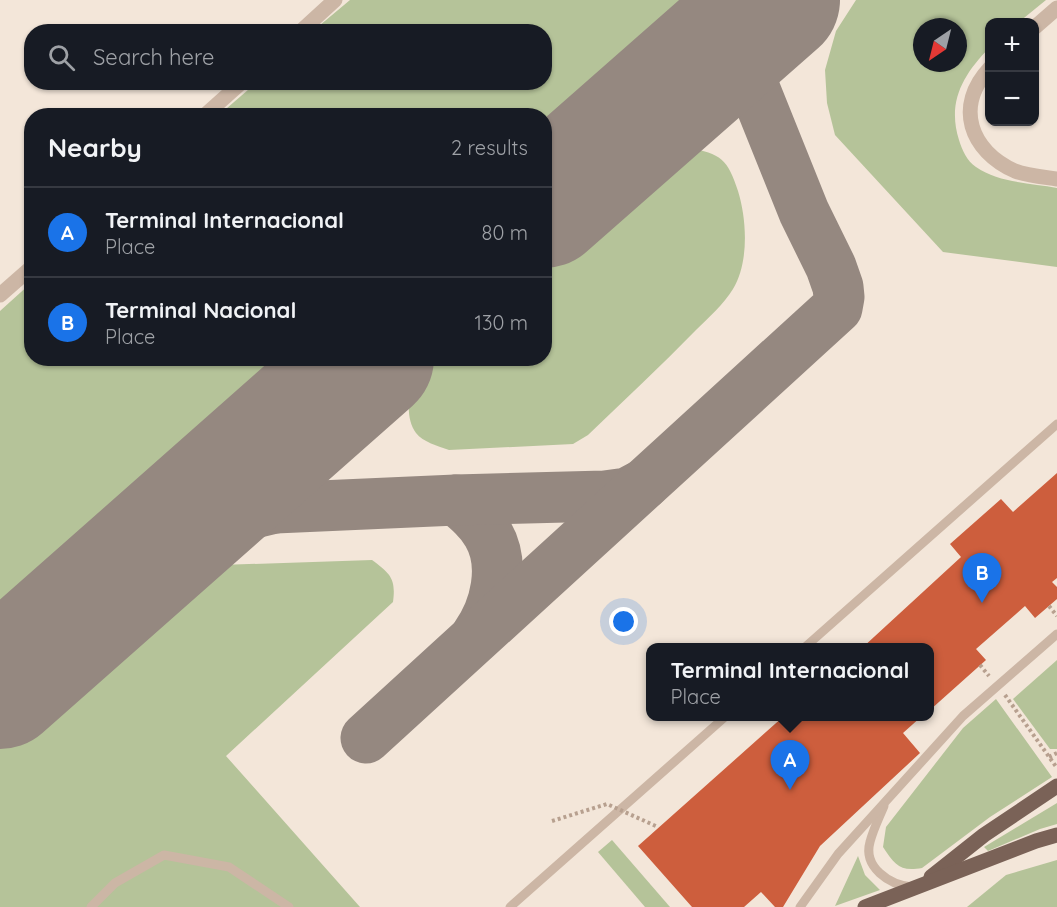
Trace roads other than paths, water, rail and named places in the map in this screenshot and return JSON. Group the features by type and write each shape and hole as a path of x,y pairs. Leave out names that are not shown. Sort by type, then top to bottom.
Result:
{"main road":[{"path":"918,887 984,835 1057,786"},
{"path":"865,907 1036,840 1057,835"}],"street":[{"path":"309,24 336,0"},
{"path":"1039,24 1057,8"},
{"path":"987,72 970,102 970,119 974,135 992,155 1017,171 1057,179"},
{"path":"213,108 233,90"},
{"path":"0,294 24,274"}],"lane":[{"path":"810,643 1057,424"},
{"path":"800,907 838,854 963,716 1057,634"},
{"path":"510,907 721,721"},
{"path":"886,801 869,843 869,857 878,873 885,879 906,886 918,887"},
{"path":"91,907 115,882 165,855 229,867 289,907"}],"place":[{"name":"Terminal Nacional","path":"982,603"},
{"name":"Terminal Internacional","path":"790,790"}]}
